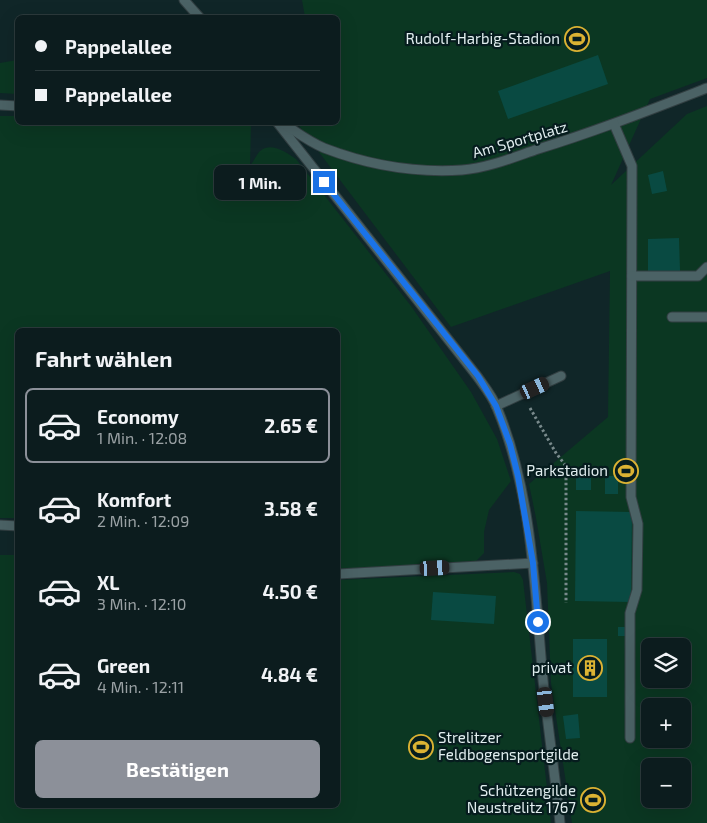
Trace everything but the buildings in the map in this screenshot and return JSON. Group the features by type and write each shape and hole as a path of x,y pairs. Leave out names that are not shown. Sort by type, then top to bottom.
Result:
{"lane":[{"path":"184,0 197,15"},
{"name":"Am Sportplatz","path":"286,125 322,147 360,160 404,169 433,171 464,170 491,164 614,124 707,88"},
{"path":"0,105 15,106"},
{"path":"614,124 632,166 631,497 638,524 637,590 630,613 630,738"},
{"path":"279,125 478,376 496,406 510,444 518,476 533,563 543,682 562,822"},
{"path":"632,276 698,276 707,267"},
{"path":"672,317 707,317"},
{"path":"496,406 561,376"},
{"path":"0,526 15,526"},
{"path":"340,574 533,563"}],"path":[{"path":"522,394 556,453 566,466 566,603"}],"green space":[{"path":"302,0 707,0 707,78 650,99 611,185 687,114 707,106 707,823 572,823 551,683 547,583 529,484 608,417 610,271 451,327 299,125 340,125 340,15 305,15"},
{"path":"15,60 15,94 0,93 0,63"},
{"path":"0,116 15,116 15,125 251,125 250,166 259,152 268,147 278,149 296,159 411,306 471,392 497,439 511,481 489,510 484,532 484,553 476,561 340,569 340,328 15,328 15,518 0,518"},
{"name":"Strelitzer Feldbogensportgilde","path":"0,555 15,555 15,808 340,808 340,580 514,572 520,574 523,580 551,823 0,823"}],"place":[{"name":"Rudolf-Harbig-Stadion","path":"577,39"},
{"name":"Parkstadion","path":"626,471"},
{"name":"privat","path":"590,668"},
{"name":"Strelitzer Feldbogensportgilde","path":"421,747"},
{"name":"Schützengilde Neustrelitz 1767","path":"593,800"}],"route":[{"path":"324,182 478,376 496,406 510,444 518,476 533,563 538,622"}]}
